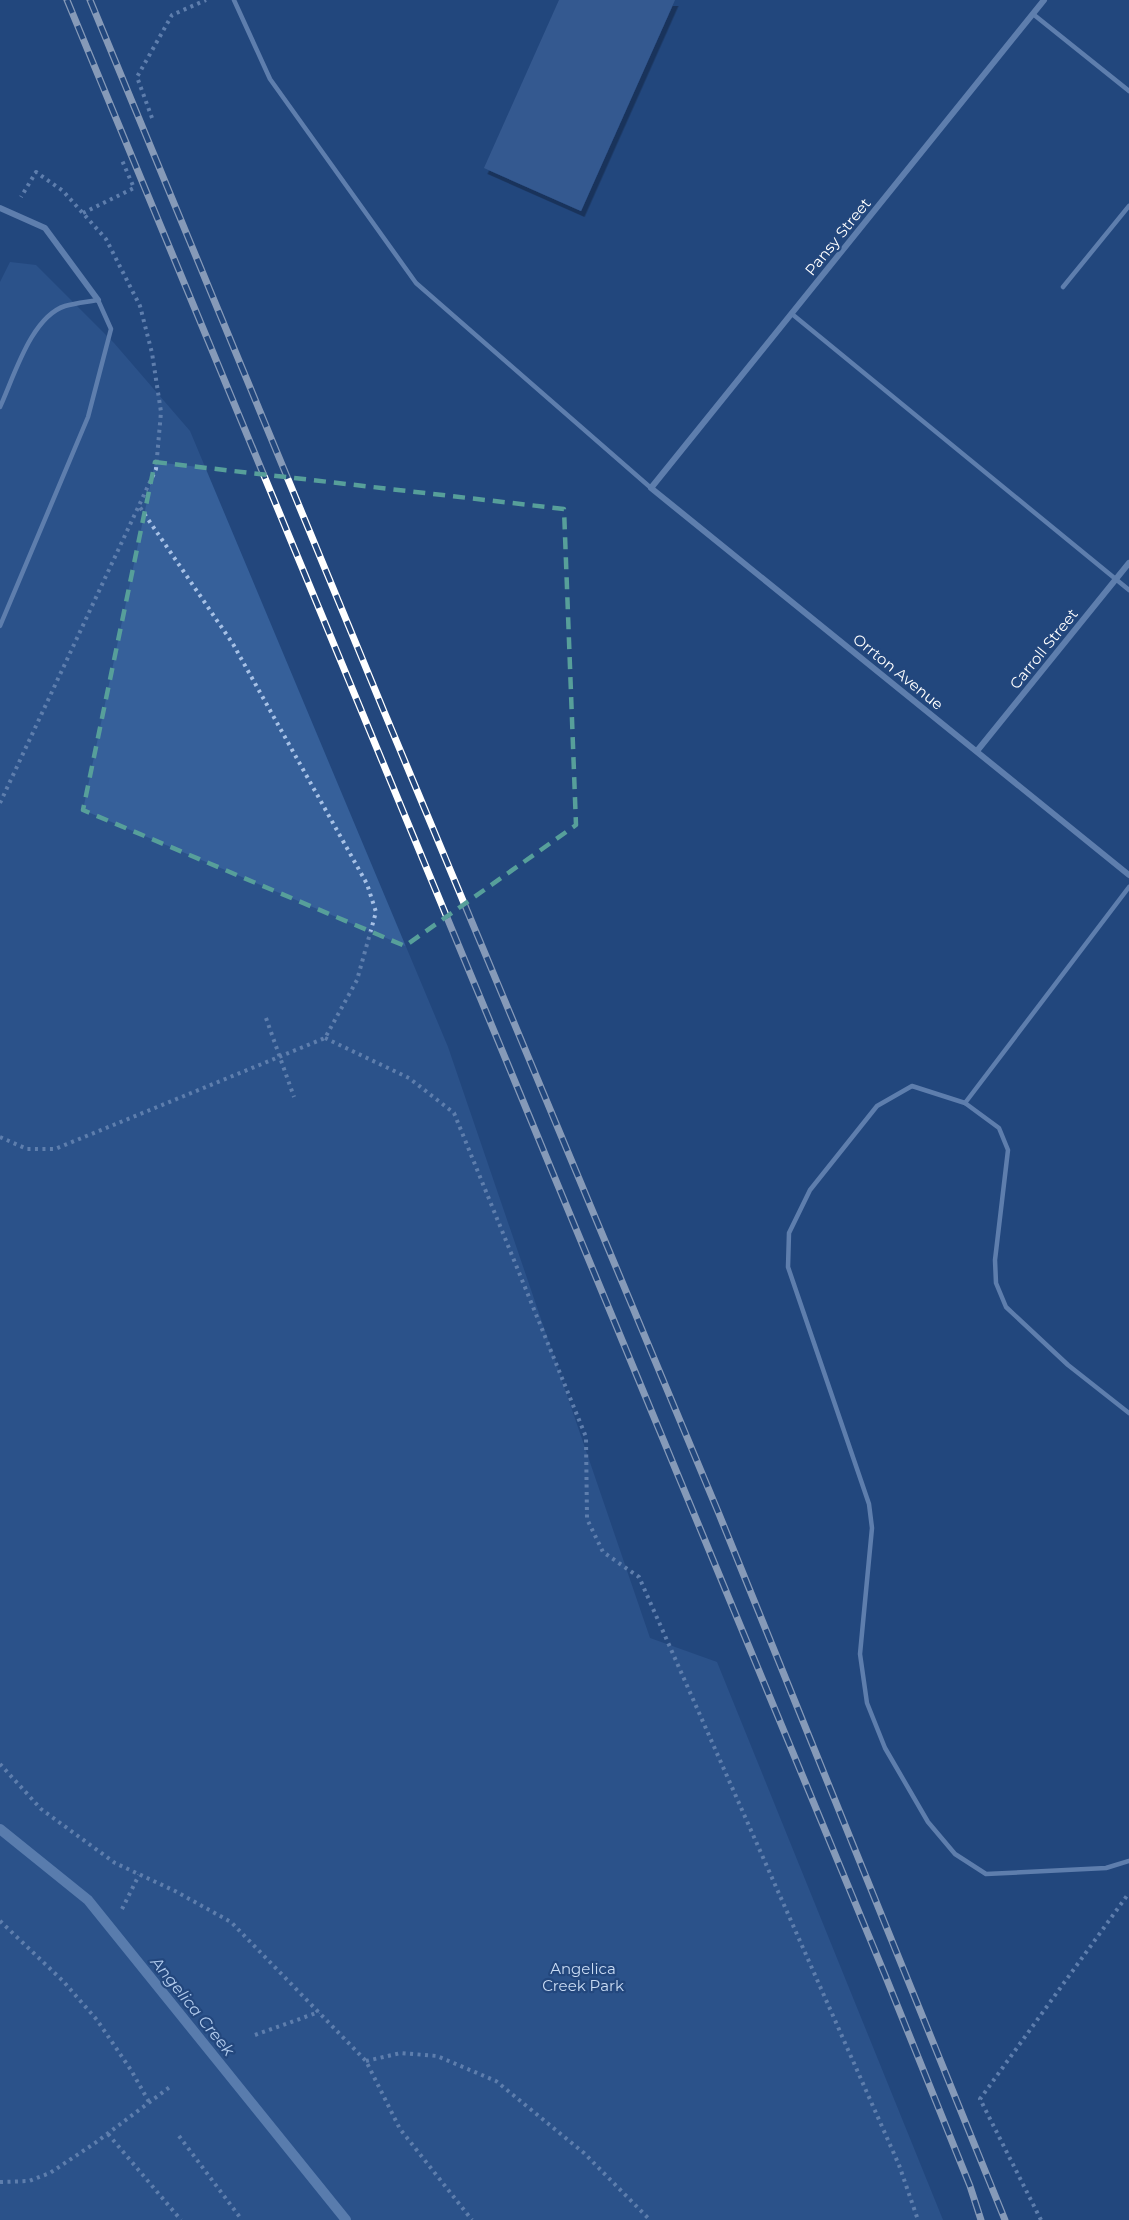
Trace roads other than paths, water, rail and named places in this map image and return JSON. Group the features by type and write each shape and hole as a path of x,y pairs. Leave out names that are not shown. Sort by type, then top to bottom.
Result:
{"street":[{"name":"Pansy Street","path":"651,488 1044,0"},
{"path":"0,208 45,228 98,300"},
{"name":"Orrton Avenue","path":"651,488 1129,875"},
{"name":"Carroll Street","path":"977,751 1129,563"}],"lane":[{"path":"234,0 270,79 416,283 651,488"},
{"path":"1033,14 1129,91"},
{"path":"1063,287 1129,206"},
{"path":"0,407 33,333 50,315 64,307 98,300 111,329 88,417 0,626"},
{"path":"792,314 1129,590"},
{"path":"965,1103 1129,887"},
{"path":"1129,1413 1068,1365 1006,1307 996,1283 995,1260 1008,1150 999,1128 965,1103 912,1086 877,1107 810,1190 789,1233 788,1267 869,1504 872,1528 860,1654 867,1703 885,1748 928,1822 955,1854 986,1874 1106,1868 1129,1861"}],"waterway":[{"name":"Angelica Creek","path":"0,1829 88,1900 346,2220"}],"railway":[{"path":"67,0 885,1975 970,2186 981,2220"},
{"path":"90,0 719,1514 1005,2220"}],"park label":[{"name":"Angelica Creek Park","path":"583,1978"}]}
